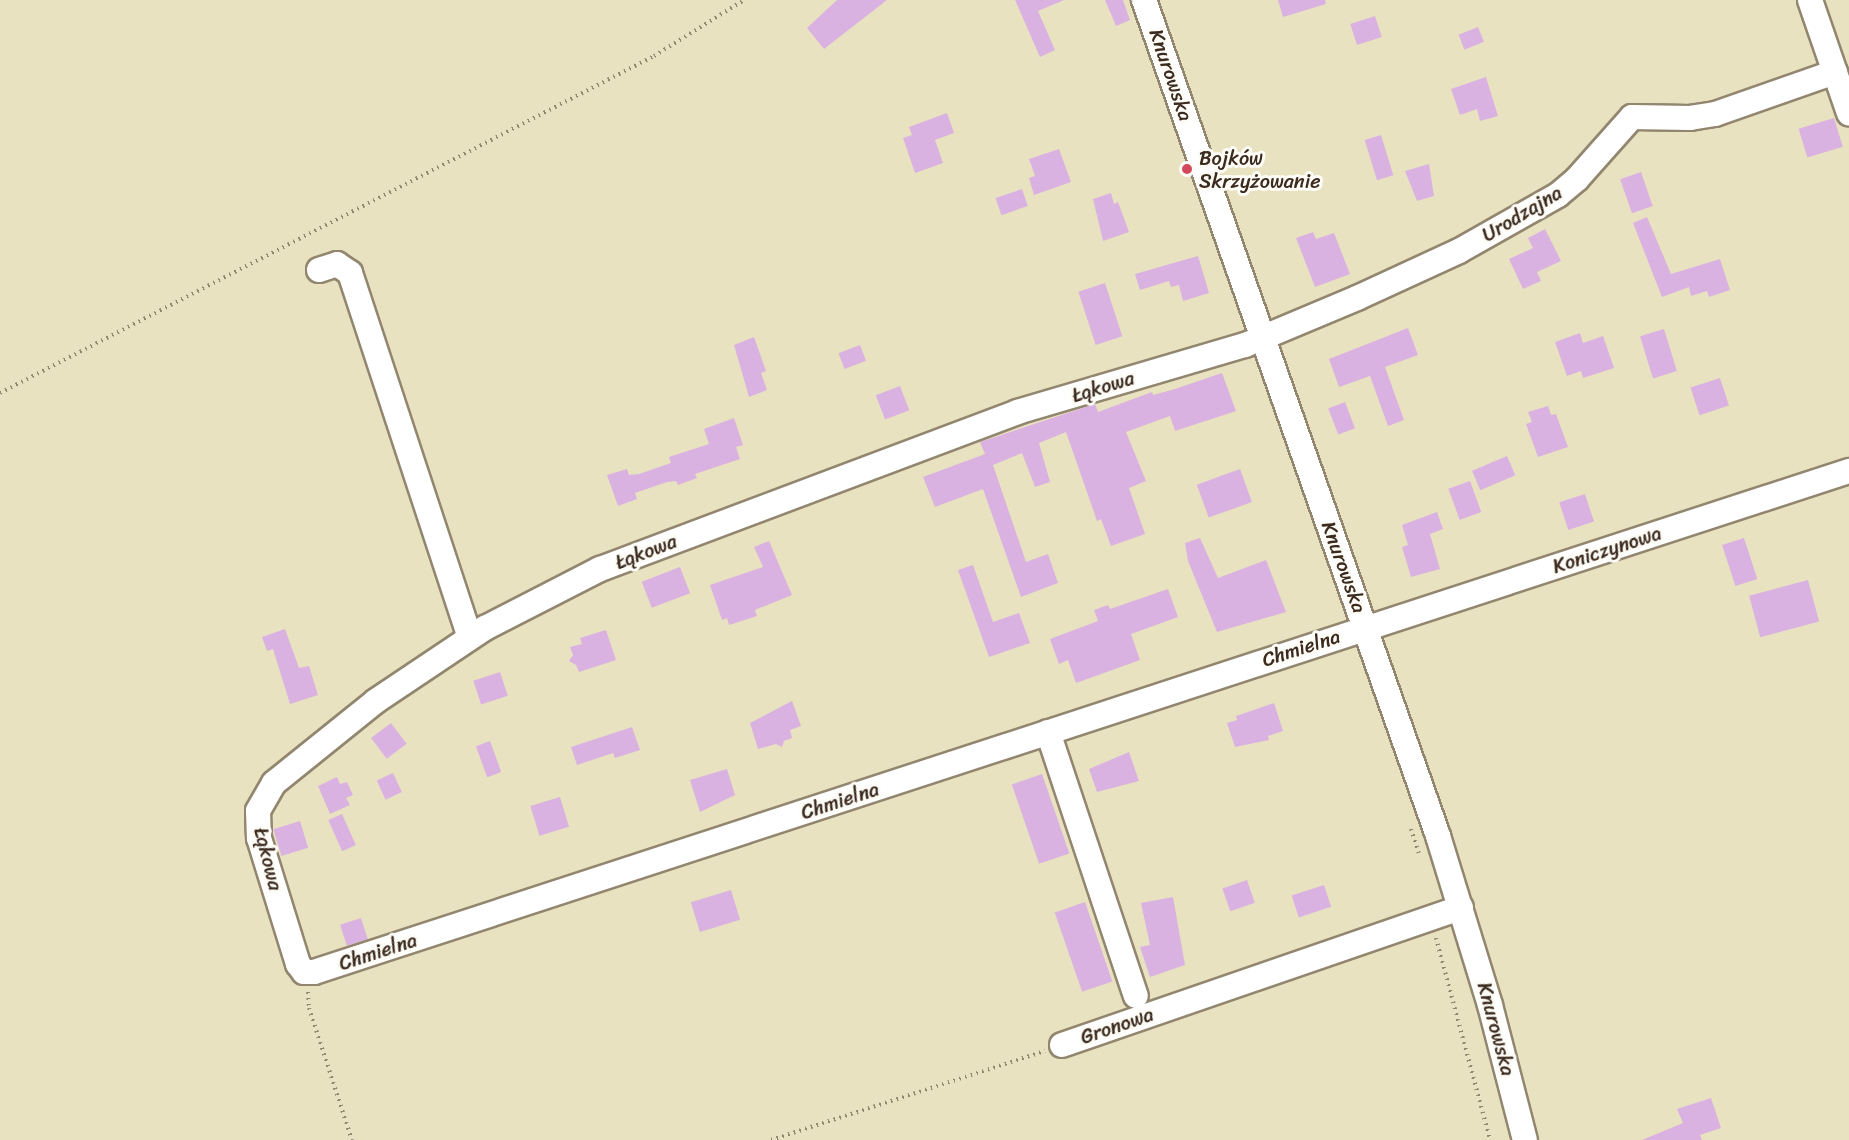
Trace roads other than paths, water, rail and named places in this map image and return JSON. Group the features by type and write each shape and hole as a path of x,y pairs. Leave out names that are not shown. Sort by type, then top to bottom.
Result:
{"street":[{"name":"Knurowska","path":"1144,0 1365,626 1461,908 1526,1140"},
{"path":"1809,0 1849,113"},
{"name":"Urodzajna","path":"1262,338 1459,251 1538,208 1577,179 1632,117 1666,119 1715,114 1835,72"},
{"path":"319,270 337,264 350,273 470,637"},
{"name":"Łąkowa","path":"312,973 301,969 295,954 260,838 258,811 274,783 376,701 470,637 600,569 1018,412 1262,338"},
{"name":"Koniczynowa","path":"1365,626 1849,471"},
{"name":"Chmielna","path":"312,973 1365,626"},
{"path":"1048,732 1136,996"},
{"name":"Gronowa","path":"1062,1045 1461,908"}],"place":[{"name":"Bojków Skrzyżowanie","path":"1187,169"}]}
